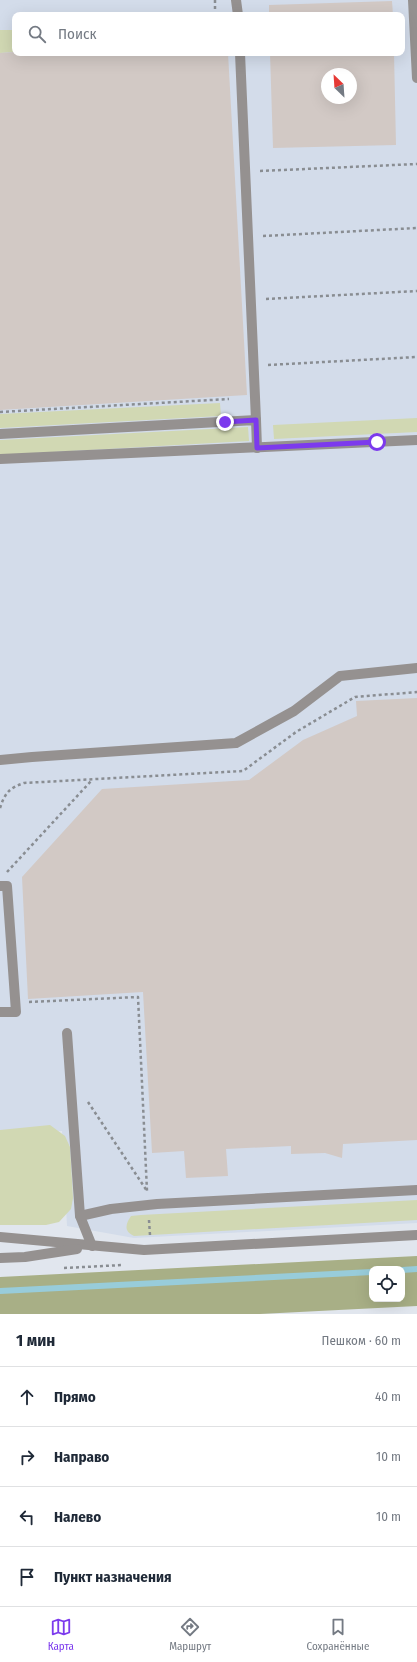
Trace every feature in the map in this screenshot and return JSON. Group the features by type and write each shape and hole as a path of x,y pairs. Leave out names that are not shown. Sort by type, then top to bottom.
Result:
{"street":[{"path":"236,0 238,12"},
{"path":"413,0 417,78"},
{"path":"240,56 252,300 257,448"},
{"path":"0,434 256,420"},
{"path":"0,460 417,440"},
{"path":"0,760 236,743 294,711 340,676 417,668"},
{"path":"0,886 7,886 16,1012 0,1012"},
{"path":"67,1033 80,1216 92,1246"},
{"path":"80,1216 111,1209 152,1205 417,1190"},
{"path":"0,1237 151,1250 417,1235"},
{"path":"0,1258 25,1257 92,1246"}],"path":[{"path":"215,0 215,12"},
{"path":"246,171 417,164"},
{"path":"263,236 417,228"},
{"path":"252,300 417,291"},
{"path":"265,365 417,357"},
{"path":"0,412 229,399"},
{"path":"5,873 92,780"},
{"path":"15,1002 138,997 147,1192"},
{"path":"71,1077 147,1192 152,1205 150,1237"}],"shaded area":[{"path":"0,0 417,0 417,1223 134,1238 67,1226 62,1131 0,1134"}],"green space":[{"path":"0,30 12,30 12,52 0,53"},
{"path":"220,403 221,416 0,428 0,414"},
{"path":"417,418 417,432 274,439 273,425"},
{"path":"248,427 249,441 0,455 0,440"},
{"path":"50,1125 65,1136 70,1147 73,1198 71,1209 59,1222 46,1225 0,1225 0,1130"},
{"path":"417,1200 417,1220 134,1236 128,1232 126,1228 131,1216 141,1215"},
{"path":"417,1256 417,1306 260,1314 0,1314 0,1277"}],"building":[{"path":"392,1 393,12 269,12 269,5"},
{"path":"12,52 12,56 228,56 247,395 0,410 0,53"},
{"path":"270,56 394,56 396,145 273,148"},
{"path":"417,698 417,1140 343,1144 342,1158 325,1153 291,1154 291,1146 226,1149 228,1176 186,1178 184,1151 152,1153 143,992 28,999 22,877 102,789 249,780 303,740 357,716 356,701"}],"waterway":[{"path":"405,1270 417,1269"},
{"path":"0,1291 369,1272"}],"route":[{"path":"225,422 256,420 257,448 377,442"}]}
